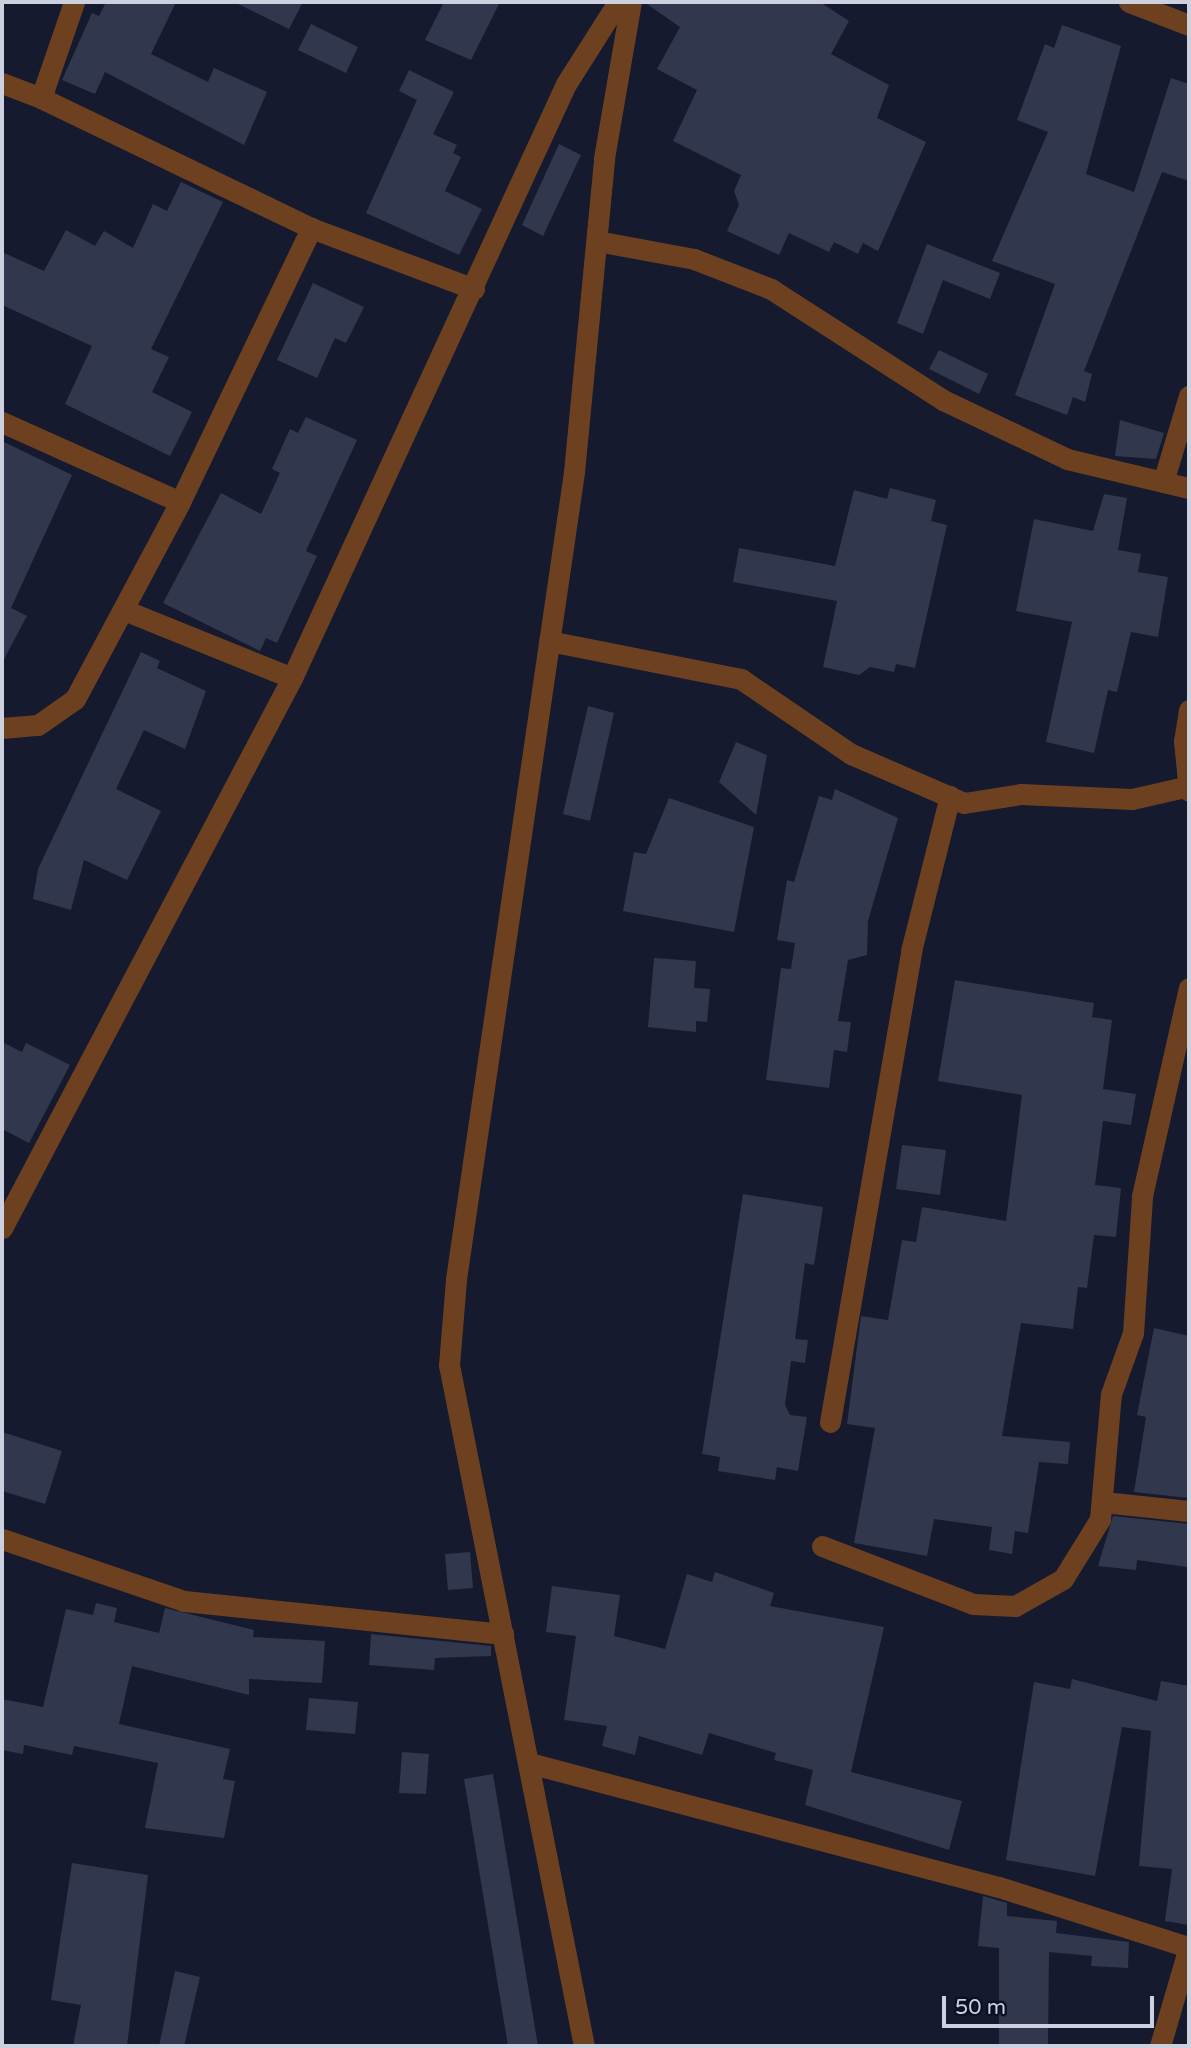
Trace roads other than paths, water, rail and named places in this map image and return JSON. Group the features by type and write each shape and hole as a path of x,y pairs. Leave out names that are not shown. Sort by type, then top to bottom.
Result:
{"street":[{"path":"41,98 74,2"},
{"path":"2,1227 292,678 474,289 566,84 618,2"},
{"path":"584,2046 449,1365 549,641 597,241 631,2"},
{"path":"1129,2 1189,25"},
{"path":"2,83 41,98 310,228 474,289"},
{"path":"2,727 38,725 75,699 180,502 310,228"},
{"path":"597,241 694,259 771,289 943,400 1067,459 1189,488"},
{"path":"1163,482 1189,396"},
{"path":"2,422 180,502"},
{"path":"124,610 292,678"},
{"path":"549,641 741,679 851,754 964,803 1021,794 1132,799 1187,789 1189,710"},
{"path":"830,1422 911,951 950,796"},
{"path":"822,1546 973,1604 1002,1608 1063,1579 1100,1519 1111,1394 1133,1333 1142,1196 1189,988"},
{"path":"1103,1502 1189,1511"},
{"path":"2,1539 184,1601 503,1634"},
{"path":"528,1763 999,1887 1187,1947 1160,2046"}]}
